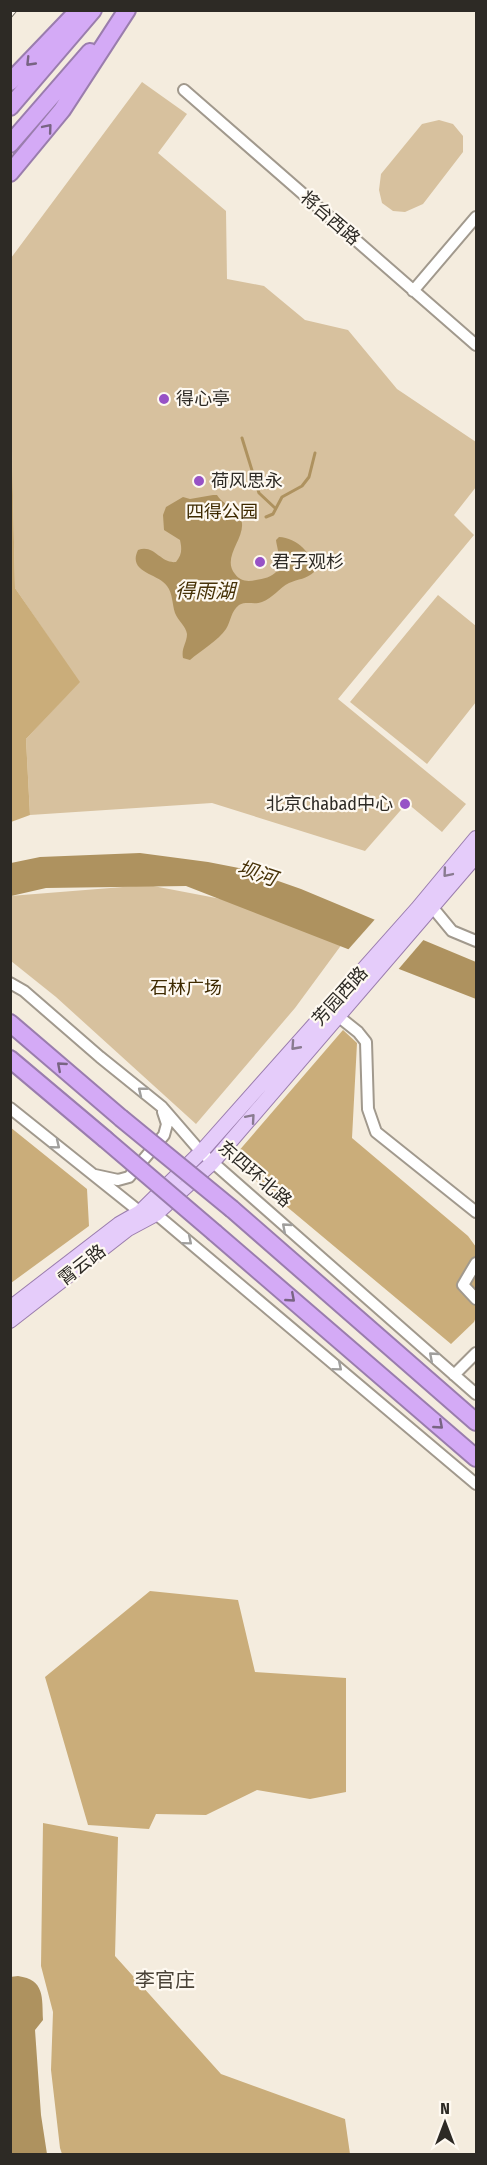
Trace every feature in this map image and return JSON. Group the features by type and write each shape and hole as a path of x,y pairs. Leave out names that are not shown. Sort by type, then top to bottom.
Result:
{"highway":[{"path":"10,82 79,10"},
{"path":"10,107 93,10"},
{"path":"10,144 126,10"},
{"path":"10,173 62,110 126,10"},
{"path":"14,1025 121,1118 232,1209 477,1422"},
{"path":"10,1061 31,1076 477,1458"}],"main road":[{"name":"芳园西路","path":"426,910 477,838"},
{"name":"芳园西路","path":"140,1212 201,1152 477,856"},
{"name":"芳园西路","path":"156,1214 212,1163 338,1016 367,973"},
{"name":"霄云路","path":"10,1308 119,1224 140,1212"},
{"name":"霄云路","path":"10,1321 128,1229 156,1214"}],"street":[{"name":"将台西路","path":"184,90 477,345"},
{"path":"413,291 477,217"},
{"path":"426,910 452,931 477,941"},
{"name":"东四环北路","path":"10,983 24,991 162,1107 212,1163 477,1394"},
{"path":"338,1016 358,1032 366,1042 368,1109 376,1131 477,1212"},
{"path":"92,1174 118,1180 129,1177 164,1135 166,1124 162,1107"},
{"path":"10,1108 140,1212 156,1214 477,1484"},
{"path":"477,1263 463,1285 477,1299"},
{"path":"454,1374 477,1353"}],"green space":[{"name":"四得公园","path":"142,82 187,114 158,153 226,211 227,279 264,286 305,320 348,330 397,389 476,442 476,487 454,515 474,535 338,699 466,804 442,832 407,803 365,851 212,803 30,815 26,739 79,682 15,588 11,258"},
{"path":"439,120 453,124 463,136 463,152 423,204 405,212 393,211 382,203 379,190 381,174 422,124"},
{"path":"438,595 476,626 476,702 427,764 350,702"},
{"name":"石林广场","path":"148,885 237,902 345,940 295,1008 196,1124 56,997 11,961 10,896"}],"shaded area":[{"path":"11,403 15,588 80,682 26,739 30,815 11,822"},
{"path":"343,1030 357,1043 352,1138 468,1236 476,1247 476,1317 474,1322 451,1344 231,1160"},
{"path":"10,1127 87,1189 89,1226 11,1283"},
{"path":"150,1591 238,1600 255,1672 346,1678 346,1792 310,1799 257,1790 206,1815 156,1814 149,1829 88,1825 45,1677"},
{"path":"43,1823 118,1837 115,1956 221,2074 345,2119 350,2154 62,2154 51,2070 53,2012 41,1966"}],"water":[{"name":"得雨湖","path":"217,495 240,517 241,531 231,560 231,567 241,580 259,580 277,571 280,560 276,540 279,537 292,540 303,548 311,559 314,572 305,578 289,583 262,602 239,605 234,610 223,633 190,660 183,658 187,634 175,613 169,589 163,582 140,568 136,558 138,550 144,549 170,562 176,562 180,554 181,543 164,530 163,515 166,507 183,497 190,499"},
{"path":"140,853 244,869 301,889 476,962 476,999 186,886 46,888 11,896 11,863 40,857"},
{"path":"18,1976 33,1981 38,1986 42,1997 43,2020 35,2030 41,2115 47,2154 11,2154 10,1977"}],"pier":[{"path":"377,917 426,937 396,972 346,952"}],"waterway":[{"path":"242,438 259,493 275,508"},
{"path":"266,517 273,514 282,497 302,486 309,477 315,453"}],"railway":[{"path":"10,16 15,10"}],"place":[{"name":"得心亭","path":"164,399"},
{"name":"荷风思永","path":"199,481"},
{"name":"君子观杉","path":"260,562"},
{"name":"北京Chabad中心","path":"405,804"}],"district":[{"name":"李官庄","path":"165,1980"}],"water label":[{"name":"坝河","path":"257,873"}]}
